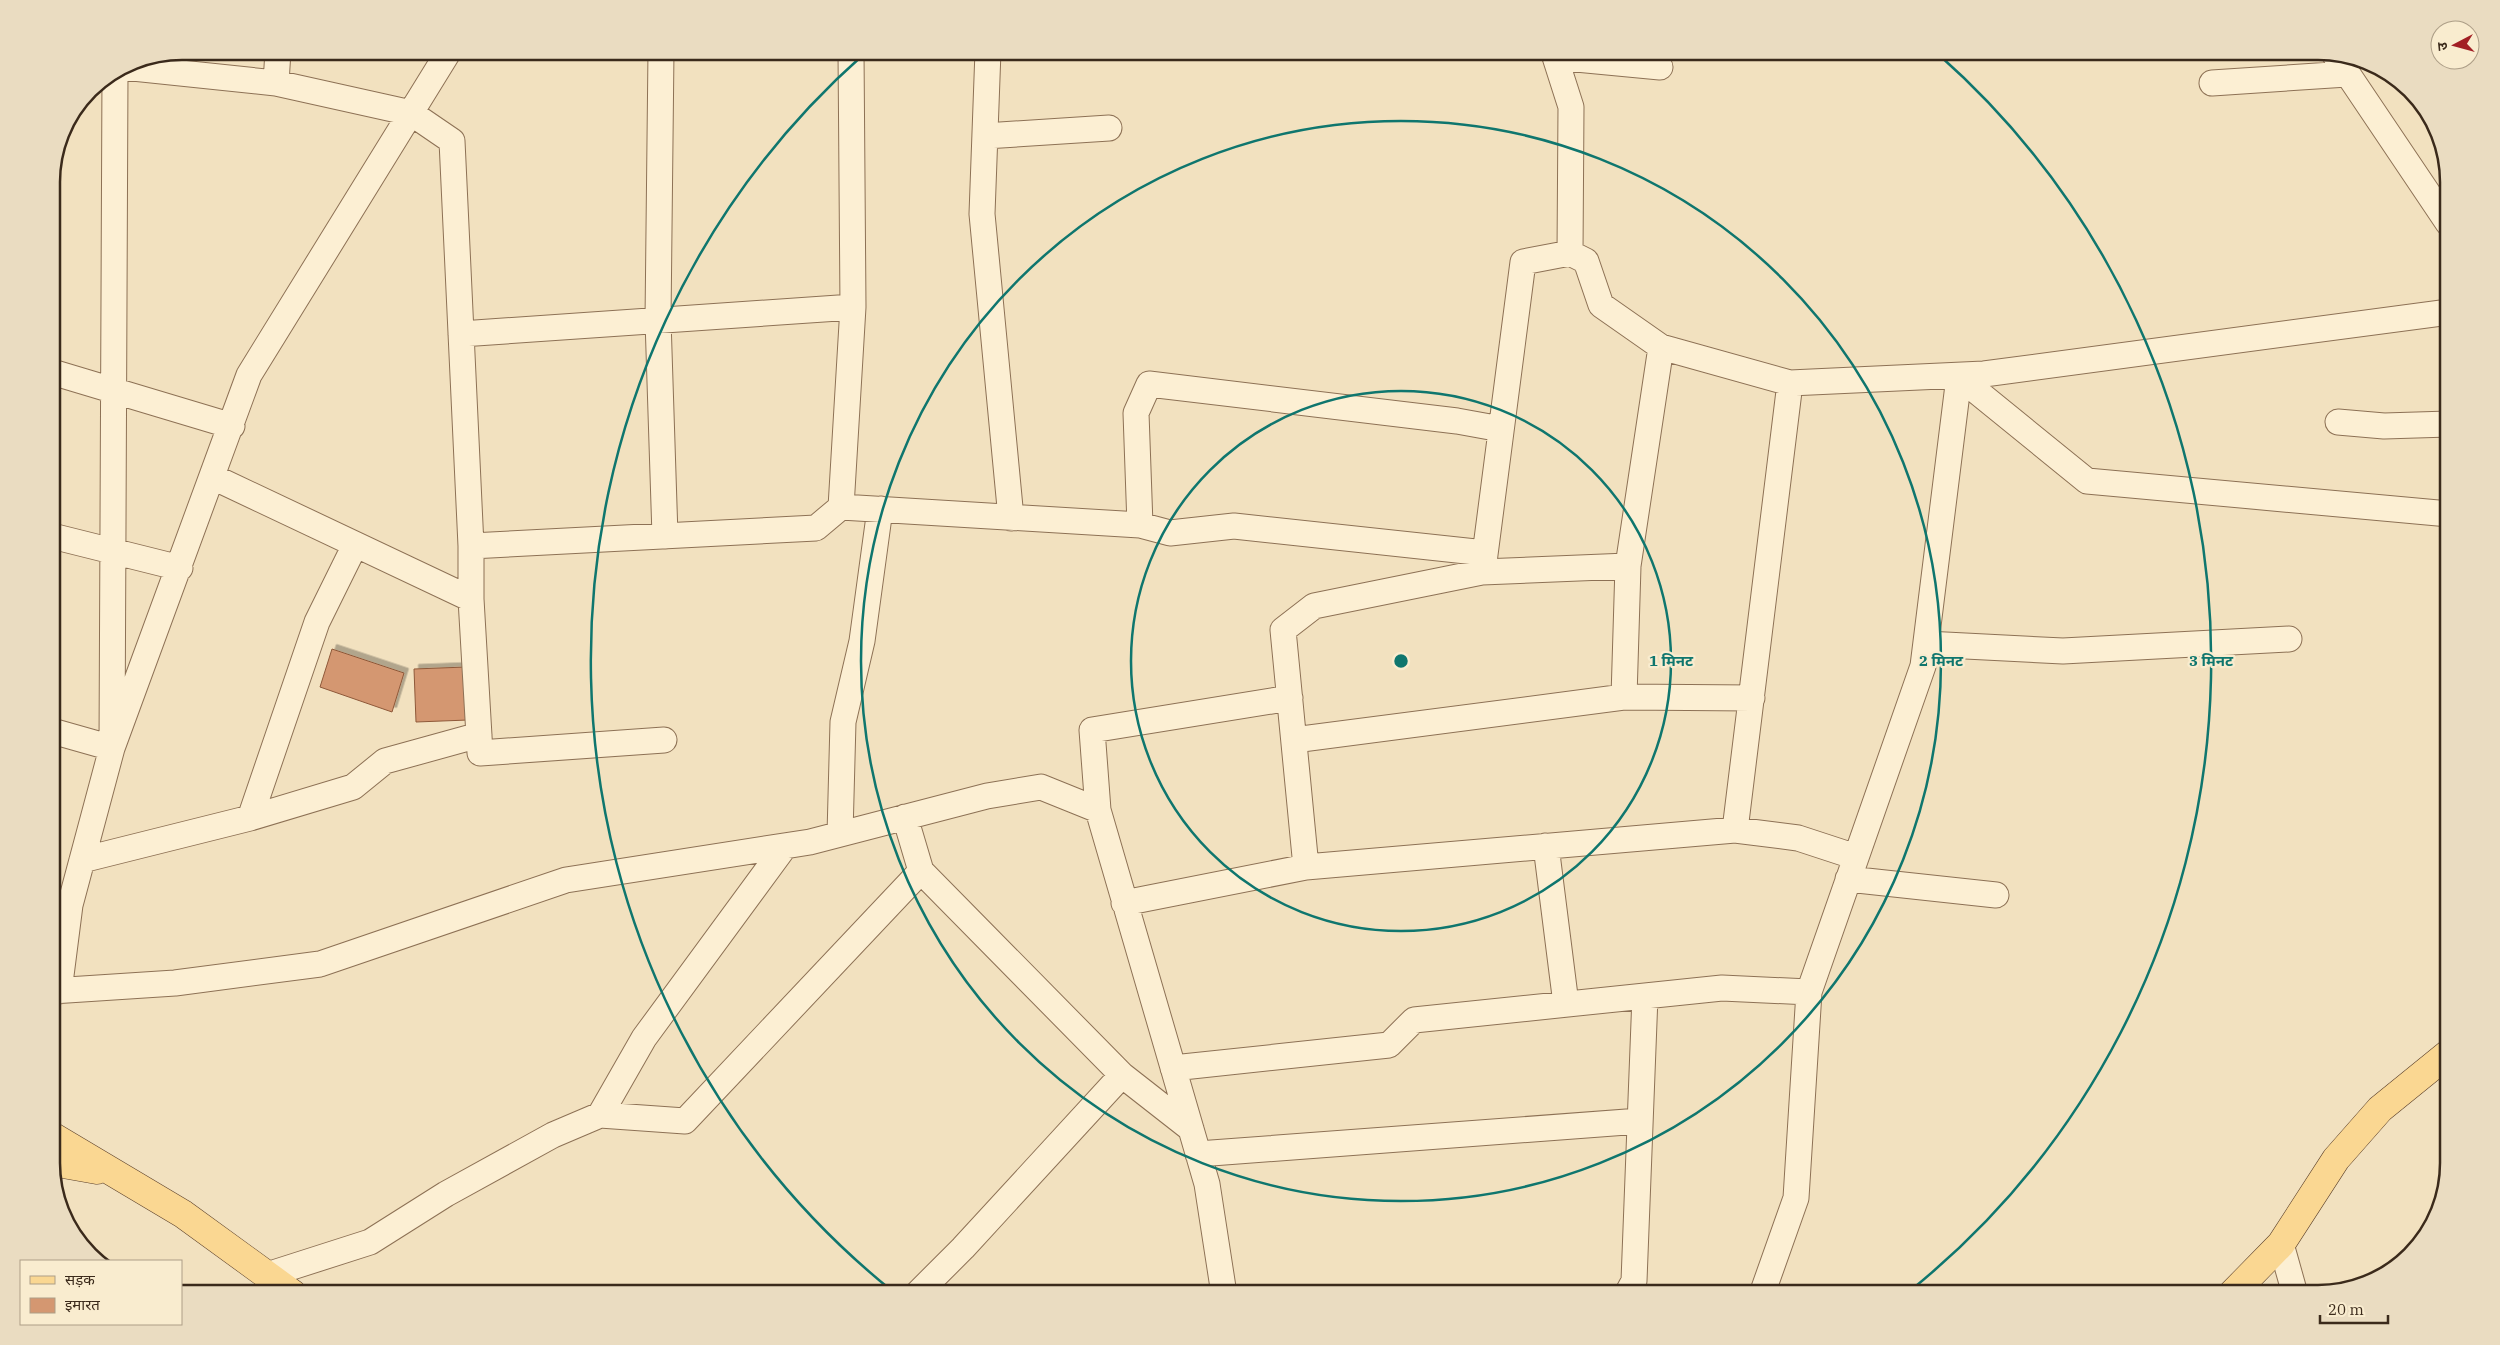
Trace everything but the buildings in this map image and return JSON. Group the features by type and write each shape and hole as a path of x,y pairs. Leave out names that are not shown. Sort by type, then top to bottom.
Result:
{"main road":[{"path":"2241,1285 2282,1244 2336,1159 2380,1108 2440,1060"},
{"path":"60,1141 183,1214 281,1285"},
{"path":"60,1163 114,1172"}],"street":[{"path":"276,83 277,60"},
{"path":"60,962 70,905 112,748 250,376 443,60"},
{"path":"661,60 658,320 665,536"},
{"path":"841,507 853,306 852,60"},
{"path":"988,60 982,214 1010,518"},
{"path":"1557,60 1571,107 1570,253"},
{"path":"1603,60 1660,67"},
{"path":"2212,82 2341,65 2440,211"},
{"path":"138,69 276,83 411,113 452,141 471,546 471,599 480,753 664,740"},
{"path":"112,748 115,80"},
{"path":"985,136 1110,128"},
{"path":"1484,563 1523,262 1570,253 1586,261 1601,305 1660,347 1790,383 1959,377 2440,313"},
{"path":"461,334 853,306"},
{"path":"1624,697 1628,566 1660,347"},
{"path":"60,374 232,426"},
{"path":"1959,377 2087,481 2440,513"},
{"path":"1765,1285 1796,1198 1809,992 1923,666 1959,377"},
{"path":"1735,830 1790,383"},
{"path":"1140,525 1136,413 1149,384 1501,428"},
{"path":"2338,422 2384,426 2440,424"},
{"path":"213,477 471,599"},
{"path":"471,546 816,528 841,507 1140,525 1170,533 1234,526 1484,563 1628,566"},
{"path":"840,834 843,722 862,641 880,509"},
{"path":"60,538 180,568"},
{"path":"250,818 317,622 355,545"},
{"path":"1306,867 1283,630 1314,606 1484,563"},
{"path":"1926,644 2063,651 2289,639"},
{"path":"1294,740 1624,697 1752,698"},
{"path":"1223,1285 1207,1184 1098,810 1092,730 1290,698"},
{"path":"60,733 112,748"},
{"path":"82,860 250,818 353,787 386,761 479,735"},
{"path":"60,991 175,984 320,964 566,880 785,846 840,834 987,796 1041,787 1098,810"},
{"path":"905,817 921,871 1122,1075 1190,1129"},
{"path":"1124,903 1306,867 1735,830 1798,838 1852,868 1996,895"},
{"path":"600,1115 644,1038 785,846"},
{"path":"1546,846 1566,1004"},
{"path":"267,1275 370,1242 446,1194 495,1166 553,1135 600,1115 685,1121 921,871"},
{"path":"1172,1068 1389,1045 1414,1020 1722,988 1809,992"},
{"path":"1632,1285 1634,1281 1645,996"},
{"path":"926,1285 963,1248 1122,1075"},
{"path":"1198,1154 1640,1121"},
{"path":"2282,1244 2293,1285"}]}
